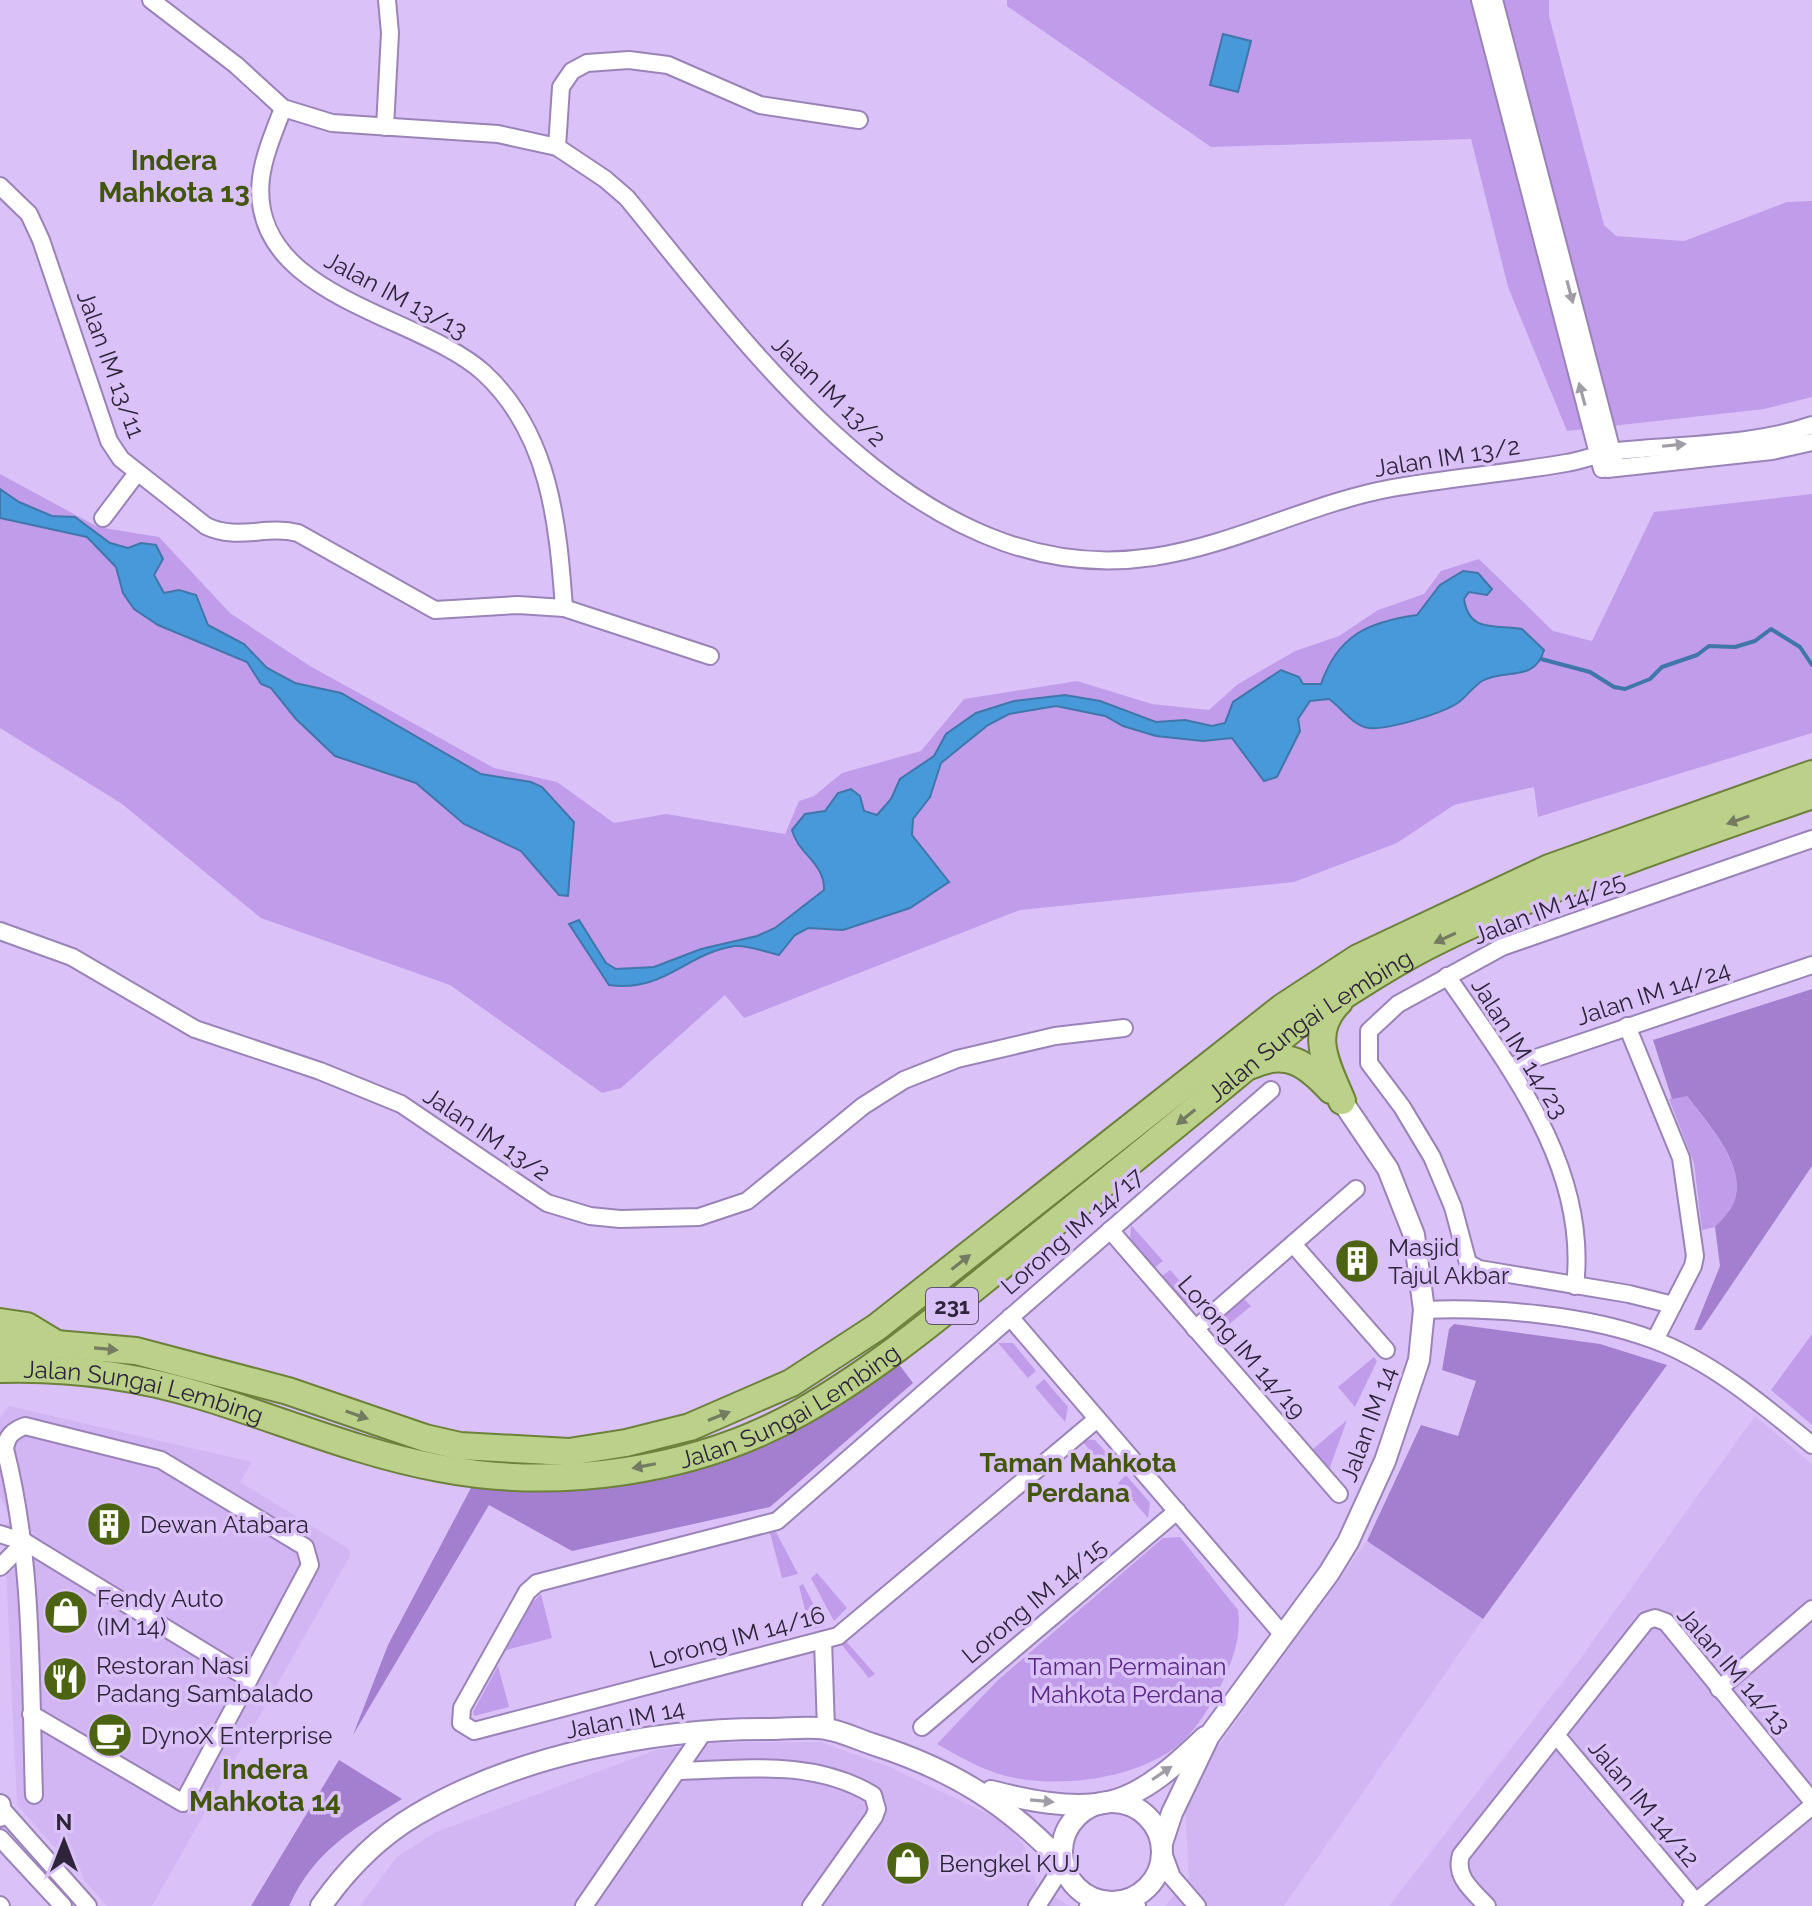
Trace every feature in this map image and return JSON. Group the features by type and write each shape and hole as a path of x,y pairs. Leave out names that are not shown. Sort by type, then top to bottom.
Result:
{"main road":[{"name":"Jalan Sungai Lembing","path":"0,1345 56,1344 136,1351 288,1391 425,1438 460,1446 569,1452 626,1443 690,1427 791,1383 877,1327 1283,1007 1358,958 1549,868 1812,774"},
{"name":"Jalan Sungai Lembing","path":"0,1371 27,1368 128,1378 201,1395 280,1423 437,1468 509,1479 601,1474 690,1457 799,1413 891,1354 1296,1026 1346,995 1436,942 1508,910 1812,795"},
{"path":"1342,1101 1320,1039 1325,1019 1346,995"},
{"path":"1246,1068 1275,1058 1298,1060 1342,1101"},
{"path":"0,1322 27,1326 56,1344"}],"street":[{"name":"Jalan IM 13/2","path":"151,0 236,65 283,108 332,123 498,134 557,147 605,179 627,198 777,378 807,409 881,473 960,522 1029,551 1074,559 1154,557 1389,488 1570,463 1772,451 1812,442"},
{"path":"385,127 390,33 387,0"},
{"path":"1480,0 1506,74"},
{"path":"1494,0 1506,74 1607,460"},
{"path":"557,147 561,87 572,71 587,63 629,60 668,65 760,105 859,120"},
{"name":"Jalan IM 13/13","path":"283,108 261,175 261,193 274,237 290,259 316,283 462,357 485,374 524,421 546,475 553,506 564,608"},
{"name":"Jalan IM 13/11","path":"0,186 29,214 109,441 121,459 137,473 217,531 246,535 280,528 298,533 425,608 446,611 518,605 564,608 710,656"},
{"name":"Jalan IM 13/2","path":"1607,460 1767,436 1812,425"},
{"path":"103,518 137,473"},
{"name":"Jalan IM 14/25","path":"1575,1286 1479,1269 1468,1263 1462,1253 1453,1207 1432,1157 1369,1063 1369,1031 1398,1004 1502,947 1812,839"},
{"name":"Jalan IM 13/2","path":"0,931 72,957 195,1029 320,1071 401,1104 547,1203 590,1216 620,1219 699,1217 747,1201 863,1106 904,1080 931,1069 1055,1036 1124,1028"},
{"name":"Jalan IM 14/24","path":"1509,1067 1812,965"},
{"name":"Jalan IM 14/23","path":"1447,976 1509,1067 1545,1130 1563,1175 1578,1257 1575,1286"},
{"path":"1627,1026 1682,1163 1695,1261 1655,1340"},
{"name":"Lorong IM 14/17","path":"463,1727 459,1715 462,1708 527,1592 547,1577 777,1521 1271,1090"},
{"name":"Jalan IM 14","path":"1209,1736 1339,1559 1377,1482 1419,1360 1424,1310 1420,1260 1401,1197 1380,1154 1342,1101"},
{"path":"1195,1329 1356,1189"},
{"name":"Lorong IM 14/19","path":"1110,1230 1339,1494"},
{"path":"1293,1244 1386,1350"},
{"path":"1575,1286 1673,1305"},
{"path":"1424,1310 1554,1318 1619,1329 1655,1340 1742,1390 1812,1445"},
{"path":"1010,1317 1283,1635"},
{"name":"Lorong IM 14/16","path":"463,1727 474,1731 838,1636 1097,1419"},
{"path":"31,1714 183,1803 310,1565 305,1547 161,1460 25,1426 7,1438 5,1449 25,1542 31,1714 34,1795"},
{"name":"Lorong IM 14/15","path":"922,1727 1177,1511"},
{"path":"0,1534 25,1542 249,1679"},
{"path":"0,1567 25,1542"},
{"path":"1719,1689 1812,1609"},
{"name":"Jalan IM 14/13","path":"1556,1735 1646,1621 1655,1618 1666,1622 1812,1804"},
{"path":"823,1640 826,1729"},
{"name":"Jalan IM 14","path":"321,1906 344,1873 374,1845 416,1815 485,1783 575,1754 633,1740 705,1730 826,1729 904,1754 977,1789"},
{"path":"584,1906 705,1730"},
{"path":"1487,1906 1463,1880 1458,1863 1461,1855 1556,1735"},
{"name":"Jalan IM 14/12","path":"1556,1735 1693,1904"},
{"path":"1037,1906 1064,1864 1064,1839 1069,1827 1086,1809 1109,1802 1154,1779 1209,1736"},
{"path":"977,1789 1025,1824 1064,1864 1078,1889 1093,1903 1129,1903 1151,1884 1162,1848 1209,1736"},
{"path":"679,1771 789,1768 834,1777 873,1795 877,1809 874,1817 811,1906"},
{"path":"977,1789 1047,1801 1109,1802 1139,1810 1154,1824 1172,1877 1197,1906"},
{"path":"1693,1904 1812,1804"},
{"path":"0,1806 0,1816"},
{"path":"0,1806 88,1906"},
{"path":"0,1838 63,1906"}],"shaded area":[{"path":"1812,989 1812,1166 1701,1330 1694,1330 1720,1266 1715,1227 1734,1202 1737,1188 1735,1173 1723,1145 1687,1096 1672,1099 1653,1040"},
{"path":"1454,1324 1600,1344 1667,1365 1483,1619 1367,1541 1421,1425 1458,1436 1476,1381 1442,1370 1449,1329"},
{"path":"898,1363 913,1383 770,1507 572,1551 489,1505 353,1735 388,1645 472,1486 520,1490 570,1489 612,1487 660,1478"},
{"path":"9,1406 252,1462 240,1482 349,1549 350,1556 152,1906 107,1906 17,1805 4,1526 11,1520 0,1496 0,1418"},
{"path":"1755,1416 1812,1464 1812,1906 1389,1906 1575,1666"},
{"path":"1367,1541 1483,1619 1284,1906 1165,1906 1189,1878 1185,1808 1198,1774"},
{"path":"820,1742 890,1767 1007,1823 1025,1847 1037,1886 1070,1906 360,1906 397,1857 436,1832 656,1750 714,1743"},
{"path":"339,1760 402,1799 336,1843 311,1870 289,1906 251,1906"}],"green space":[{"path":"1007,0 1549,0 1549,16 1604,225 1616,236 1684,241 1787,202 1812,201 1812,397 1764,409 1567,431 1508,287 1471,139 1211,147 1007,6"},
{"path":"0,474 98,527 159,537 230,613 310,666 494,768 557,782 614,823 666,814 785,834 799,801 814,796 842,773 921,751 964,699 1077,681 1152,704 1209,710 1238,684 1295,651 1339,636 1378,610 1424,594 1441,571 1479,559 1553,631 1592,641 1654,512 1812,494 1812,733 1538,817 1534,787 1454,805 1397,843 1294,882 1020,910 744,1018 725,995 621,1088 602,1093 450,985 261,918 122,804 0,728"},
{"path":"1686,1095 1730,1159 1737,1188 1728,1212 1715,1227 1702,1230 1694,1163 1669,1099"},
{"path":"1131,1225 1163,1261 1154,1268 1130,1241"},
{"path":"1170,1270 1201,1305 1185,1304 1161,1277"},
{"path":"1244,1299 1251,1306 1215,1336 1214,1324"},
{"path":"1812,1334 1812,1425 1771,1390"},
{"path":"998,1343 1013,1343 1036,1371 1028,1378"},
{"path":"1374,1357 1377,1361 1355,1407 1338,1387"},
{"path":"1044,1379 1068,1407 1065,1422 1035,1387"},
{"path":"1347,1420 1329,1470 1312,1450"},
{"path":"1080,1439 1095,1440 1119,1467 1111,1474"},
{"path":"1126,1475 1150,1503 1148,1518 1118,1483"},
{"path":"776,1532 798,1574 782,1578 770,1533"},
{"name":"Taman Permainan Mahkota Perdana","path":"1180,1537 1238,1610 1239,1620 1234,1652 1223,1681 1203,1717 1177,1746 1134,1769 1094,1778 1053,1782 995,1773 937,1744 998,1680 1163,1538"},
{"path":"817,1573 847,1608 834,1621 811,1578"},
{"path":"803,1584 825,1626 810,1630 799,1586"},
{"path":"541,1594 552,1638 506,1650 532,1603"},
{"path":"844,1639 875,1674 869,1678 840,1643"},
{"path":"498,1666 509,1707 474,1716 473,1712"}],"water":[{"path":"1223,34 1251,41 1238,92 1210,85"},
{"path":"0,489 19,502 52,516 75,517 110,543 128,548 141,543 156,545 163,559 154,575 164,593 179,590 196,595 208,625 244,644 267,668 295,683 341,693 481,774 531,782 542,787 574,822 568,896 559,895 521,851 464,824 416,783 335,756 296,719 271,688 261,684 247,662 158,625 134,609 123,593 116,567 87,537 0,518"},
{"path":"1463,571 1478,573 1492,589 1487,595 1469,592 1464,599 1472,618 1485,625 1522,629 1544,650 1534,667 1482,681 1459,702 1441,711 1378,728 1363,727 1329,699 1310,701 1298,719 1300,731 1277,777 1264,781 1232,738 1203,741 1156,736 1123,726 1105,716 1056,706 1009,714 988,725 941,763 930,797 913,819 912,835 949,882 910,908 843,930 808,928 795,935 779,955 740,946 718,950 660,978 628,986 609,985 569,924 579,920 606,963 616,969 654,967 701,949 757,936 775,928 824,890 816,865 800,846 792,830 805,814 825,811 838,793 851,789 860,796 864,811 877,815 891,799 900,779 934,756 946,734 976,713 1014,701 1065,695 1100,701 1156,722 1185,720 1212,726 1225,723 1233,702 1281,670 1299,677 1303,684 1321,684 1328,667 1346,642 1370,627 1417,615 1440,585"}],"waterway":[{"path":"1541,659 1590,672 1614,687 1625,689 1650,679 1662,667 1697,655 1709,646 1735,647 1755,641 1771,629 1800,647 1812,665"}],"place":[{"name":"Masjid Tajul Akbar","path":"1357,1261"},
{"name":"Dewan Atabara","path":"109,1524"},
{"name":"Fendy Auto (IM 14)","path":"66,1612"},
{"name":"Restoran Nasi Padang Sambalado","path":"65,1679"},
{"name":"DynoX Enterprise","path":"110,1735"},
{"name":"Bengkel KUJ","path":"908,1863"}],"district":[{"name":"Indera Mahkota 13","path":"174,176"},
{"name":"Taman Mahkota Perdana","path":"1078,1478"},
{"name":"Indera Mahkota 14","path":"265,1785"}]}
